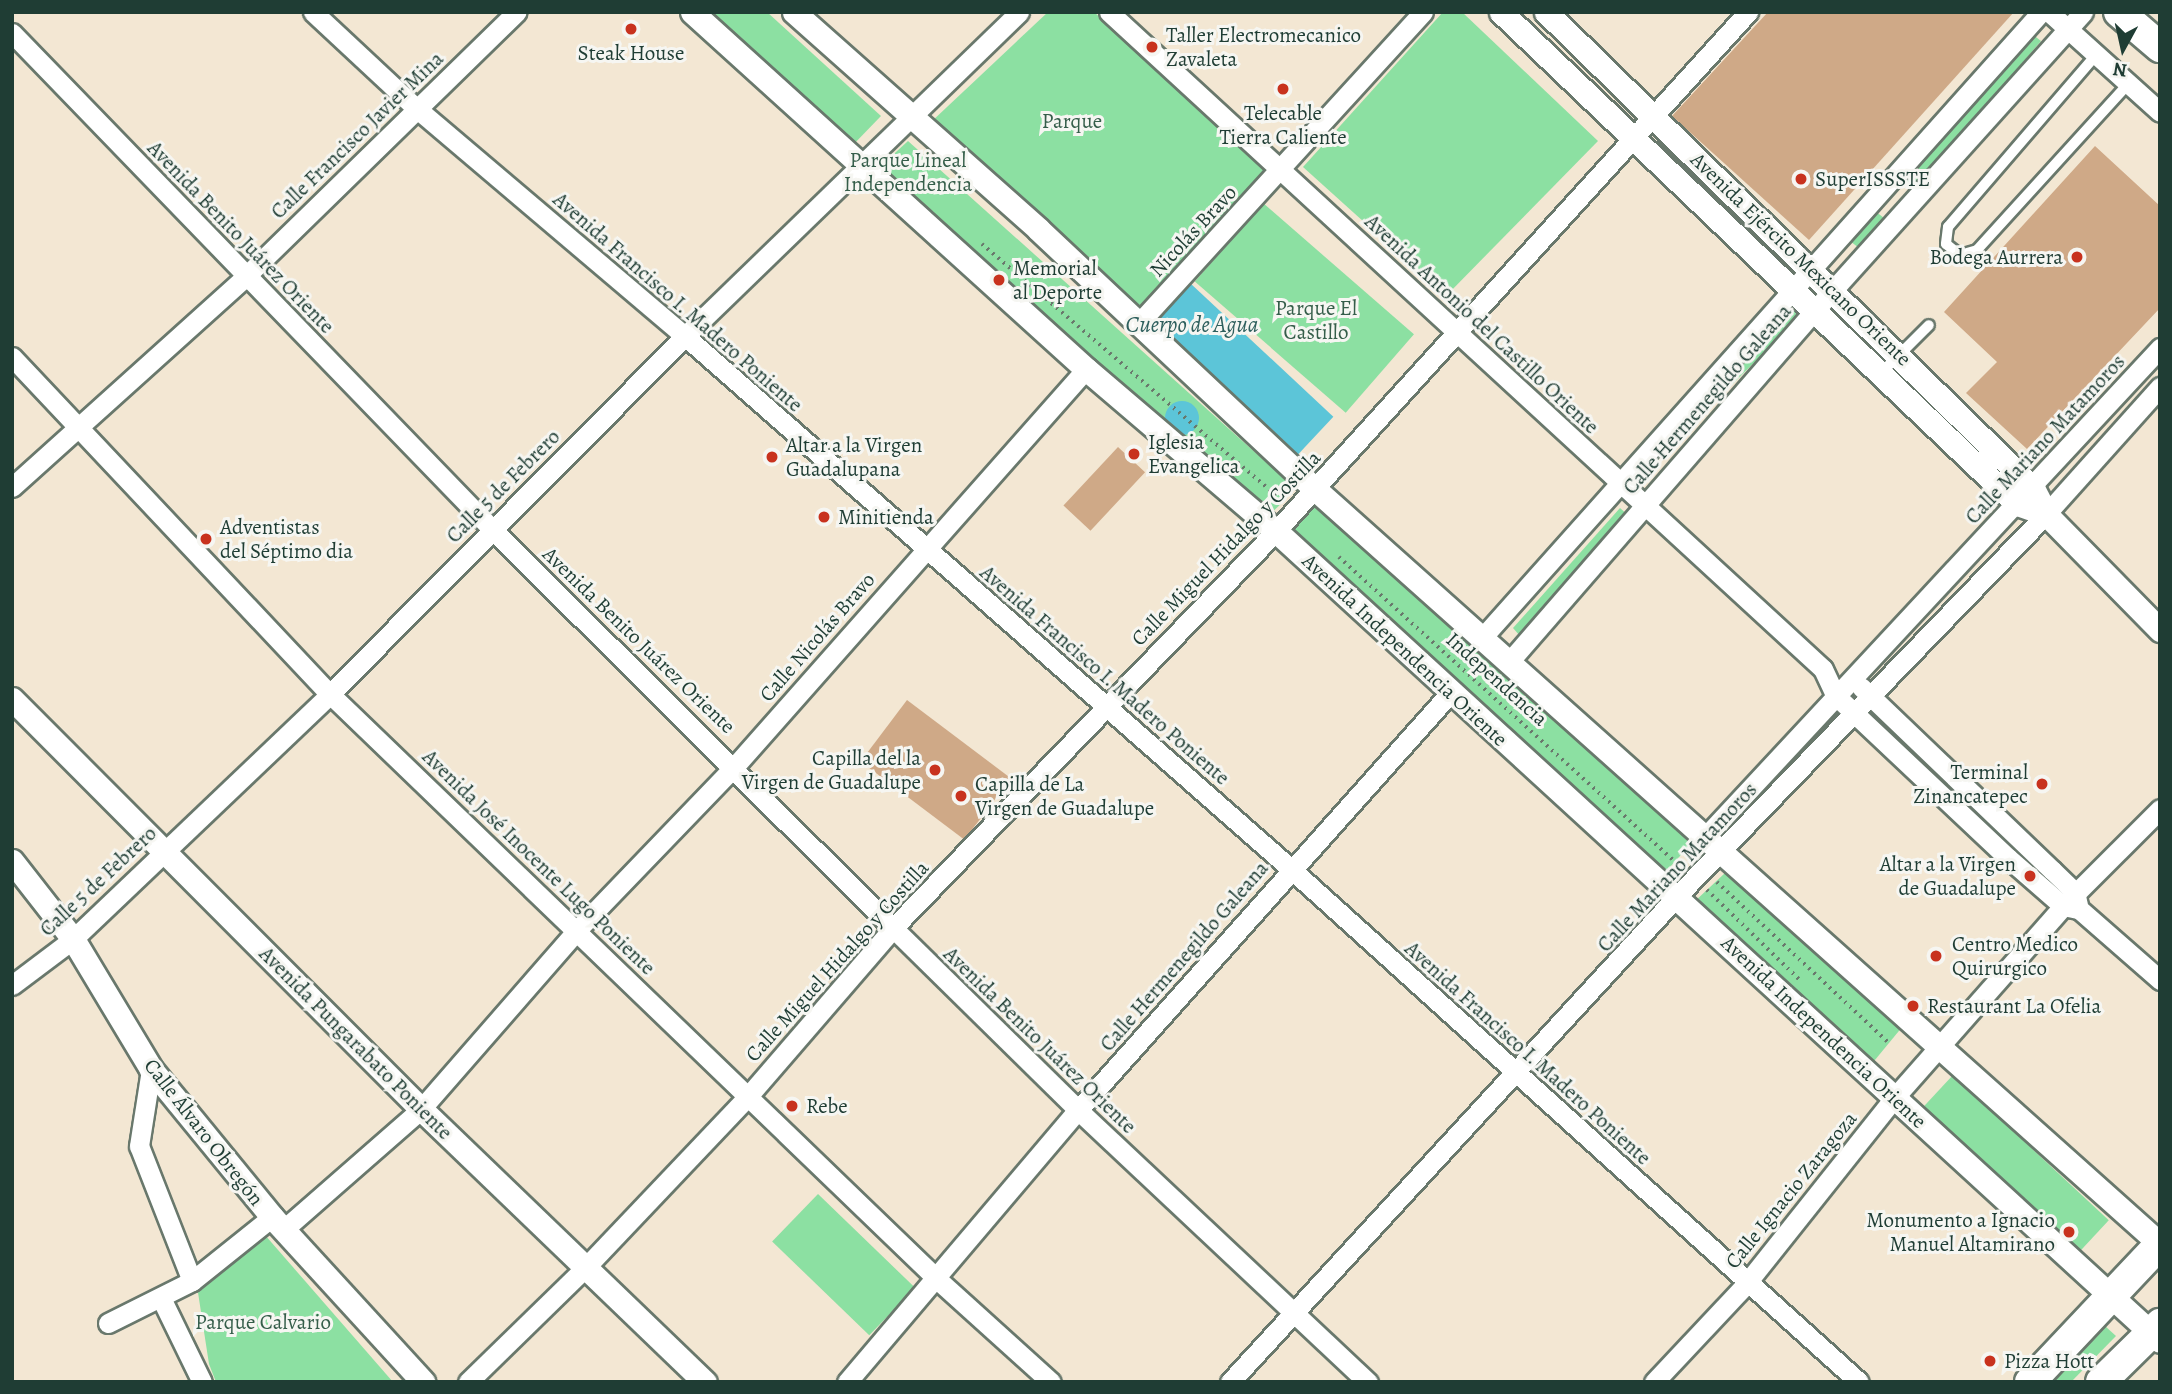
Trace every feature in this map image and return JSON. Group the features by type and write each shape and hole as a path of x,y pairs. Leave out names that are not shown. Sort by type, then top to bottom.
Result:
{"main road":[{"path":"2119,12 2160,47"},
{"path":"2030,1382 2160,1244"},
{"path":"2101,1382 2157,1333"}],"street":[{"name":"Avenida Francisco I. Madero Poniente","path":"313,12 416,108 685,336 1291,869 1518,1073 1746,1284 1859,1382"},
{"name":"Calle Francisco Javier Mina","path":"12,487 246,276 517,12"},
{"name":"Avenida Independencia Oriente","path":"692,12 1086,369 1276,531 1450,693 1678,895 2109,1298 2157,1333"},
{"path":"794,12 1139,323 1315,489 1481,639 1940,1045 2160,1244"},
{"name":"Calle 5 de Febrero","path":"12,985 73,939 330,694 685,336 862,168 1019,12"},
{"name":"Avenida Antonio del Castillo Oriente","path":"1109,12 1823,669 1835,695 1968,820 2072,903 2160,980"},
{"path":"1281,171 1423,12"},
{"name":"Avenida Ejército Mexicano Oriente","path":"1502,12 1631,139 1947,439 2046,514 2160,630"},
{"name":"Avenida Ejército Mexicano Oriente","path":"1546,12 1834,290 1966,422 2025,496"},
{"name":"Calle Miguel Hidalgo y Costilla","path":"468,1382 585,1268 749,1095 893,928 1276,531 1748,12"},
{"name":"Calle Hermenegildo Galeana","path":"1481,639 2041,12"},
{"path":"2049,12 2160,112"},
{"name":"Calle Hermenegildo Galeana","path":"1508,663 1814,311 2083,12"},
{"name":"Avenida Benito Juárez Oriente","path":"12,33 492,529 735,766 893,928 1078,1110 1368,1382"},
{"name":"Nicolás Bravo","path":"1139,323 1281,171"},
{"path":"1887,184 1910,204"},
{"name":"Calle Mariano Matamoros","path":"1230,1382 1518,1073 1678,895 1714,844 1835,695 2159,351"},
{"name":"Avenida José Inocente Lugo Poniente","path":"12,357 330,694 578,929 938,1280 1051,1382"},
{"name":"Calle Nicolás Bravo","path":"108,1323 162,1300 278,1224 421,1109 578,929 735,766 925,546 1086,369"},
{"name":"Calle Mariano Matamoros","path":"1714,844 1853,712 2046,514 2160,387"},
{"path":"1947,439 1966,422"},
{"name":"Avenida Antonio del Castillo Oriente","path":"1823,669 1851,678 1869,694 1985,805 2072,903"},
{"name":"Calle Hermenegildo Galeana","path":"848,1382 938,1280 1078,1110 1450,693"},
{"name":"Avenida Pungarabato Poniente","path":"12,699 421,1109 705,1382"},
{"path":"1968,820 1985,805"},
{"name":"Calle Ignacio Zaragoza","path":"1654,1382 1746,1284 1894,1098 1940,1045 2160,809"},
{"name":"Calle Álvaro Obregón","path":"12,861 73,939 151,1069 278,1224 423,1382"},
{"path":"151,1069 139,1146 192,1281"},
{"path":"162,1300 202,1382"}],"lane":[{"path":"2096,55 1948,227 1946,244 1960,255 1977,250 2128,84"},
{"path":"1880,374 1929,325"}],"path":[{"path":"980,242 1283,502"},
{"name":"Independencia","path":"1329,548 1674,862"},
{"path":"1716,881 1889,1043"},
{"path":"1707,890 1802,982"}],"green space":[{"path":"702,12 767,12 881,116 850,148"},
{"name":"Parque","path":"1048,12 1094,12 1271,173 1140,308 930,123"},
{"path":"1443,12 1462,12 1598,141 1446,296 1303,167"},
{"path":"2032,34 2041,41 1912,192 1901,183"},
{"name":"Parque Lineal Independencia","path":"908,141 1295,488 1283,502 1267,517 873,173"},
{"name":"Parque El Castillo","path":"1263,203 1414,334 1346,413 1195,281"},
{"path":"1875,211 1884,218 1860,249 1851,242"},
{"path":"1790,304 1801,315 1642,475 1630,464"},
{"path":"1313,503 1691,844 1664,873 1286,533"},
{"path":"1620,508 1630,517 1520,636 1513,628"},
{"path":"1725,873 1903,1026 1870,1066 1694,902"},
{"path":"1953,1075 2109,1220 2077,1254 1922,1109"},
{"path":"818,1194 915,1288 869,1335 772,1241"},
{"name":"Parque Calvario","path":"265,1235 393,1382 216,1382 209,1364 197,1286"},
{"path":"2105,1326 2116,1336 2071,1382 2048,1382"}],"water":[{"name":"Cuerpo de Agua","path":"1190,283 1333,417 1293,460 1150,326"},
{"path":"1182,401 1194,406 1199,418 1194,430 1182,435 1170,430 1165,418 1170,406"}],"building":[{"name":"SuperISSSTE","path":"1768,12 2014,12 1809,240 1672,116"},
{"name":"Bodega Aurrera","path":"2095,146 2160,206 2160,308 2027,449 1966,393 1997,362 1944,312"},
{"path":"1118,447 1145,472 1091,531 1063,506"},
{"name":"Capilla del la Virgen de Guadalupe","path":"907,700 1011,778 964,840 861,761"}],"place":[{"name":"Steak House","path":"631,29"},
{"name":"Taller Electromecanico Zavaleta","path":"1152,47"},
{"name":"Telecable Tierra Caliente","path":"1283,89"},
{"name":"SuperISSSTE","path":"1801,179"},
{"name":"Bodega Aurrera","path":"2077,257"},
{"name":"Memorial al Deporte","path":"999,280"},
{"name":"Iglesia Evangelica","path":"1134,454"},
{"name":"Altar a la Virgen Guadalupana","path":"772,457"},
{"name":"Minitienda","path":"824,517"},
{"name":"Adventistas del Séptimo dia","path":"206,539"},
{"name":"Capilla del la Virgen de Guadalupe","path":"935,770"},
{"name":"Terminal Zinancatepec","path":"2042,784"},
{"name":"Capilla de La Virgen de Guadalupe","path":"961,796"},
{"name":"Altar a la Virgen de Guadalupe","path":"2030,876"},
{"name":"Centro Medico Quirurgico","path":"1936,956"},
{"name":"Restaurant La Ofelia","path":"1913,1006"},
{"name":"Rebe","path":"792,1106"},
{"name":"Monumento a Ignacio Manuel Altamirano","path":"2069,1232"},
{"name":"Pizza Hott","path":"1990,1361"}]}
